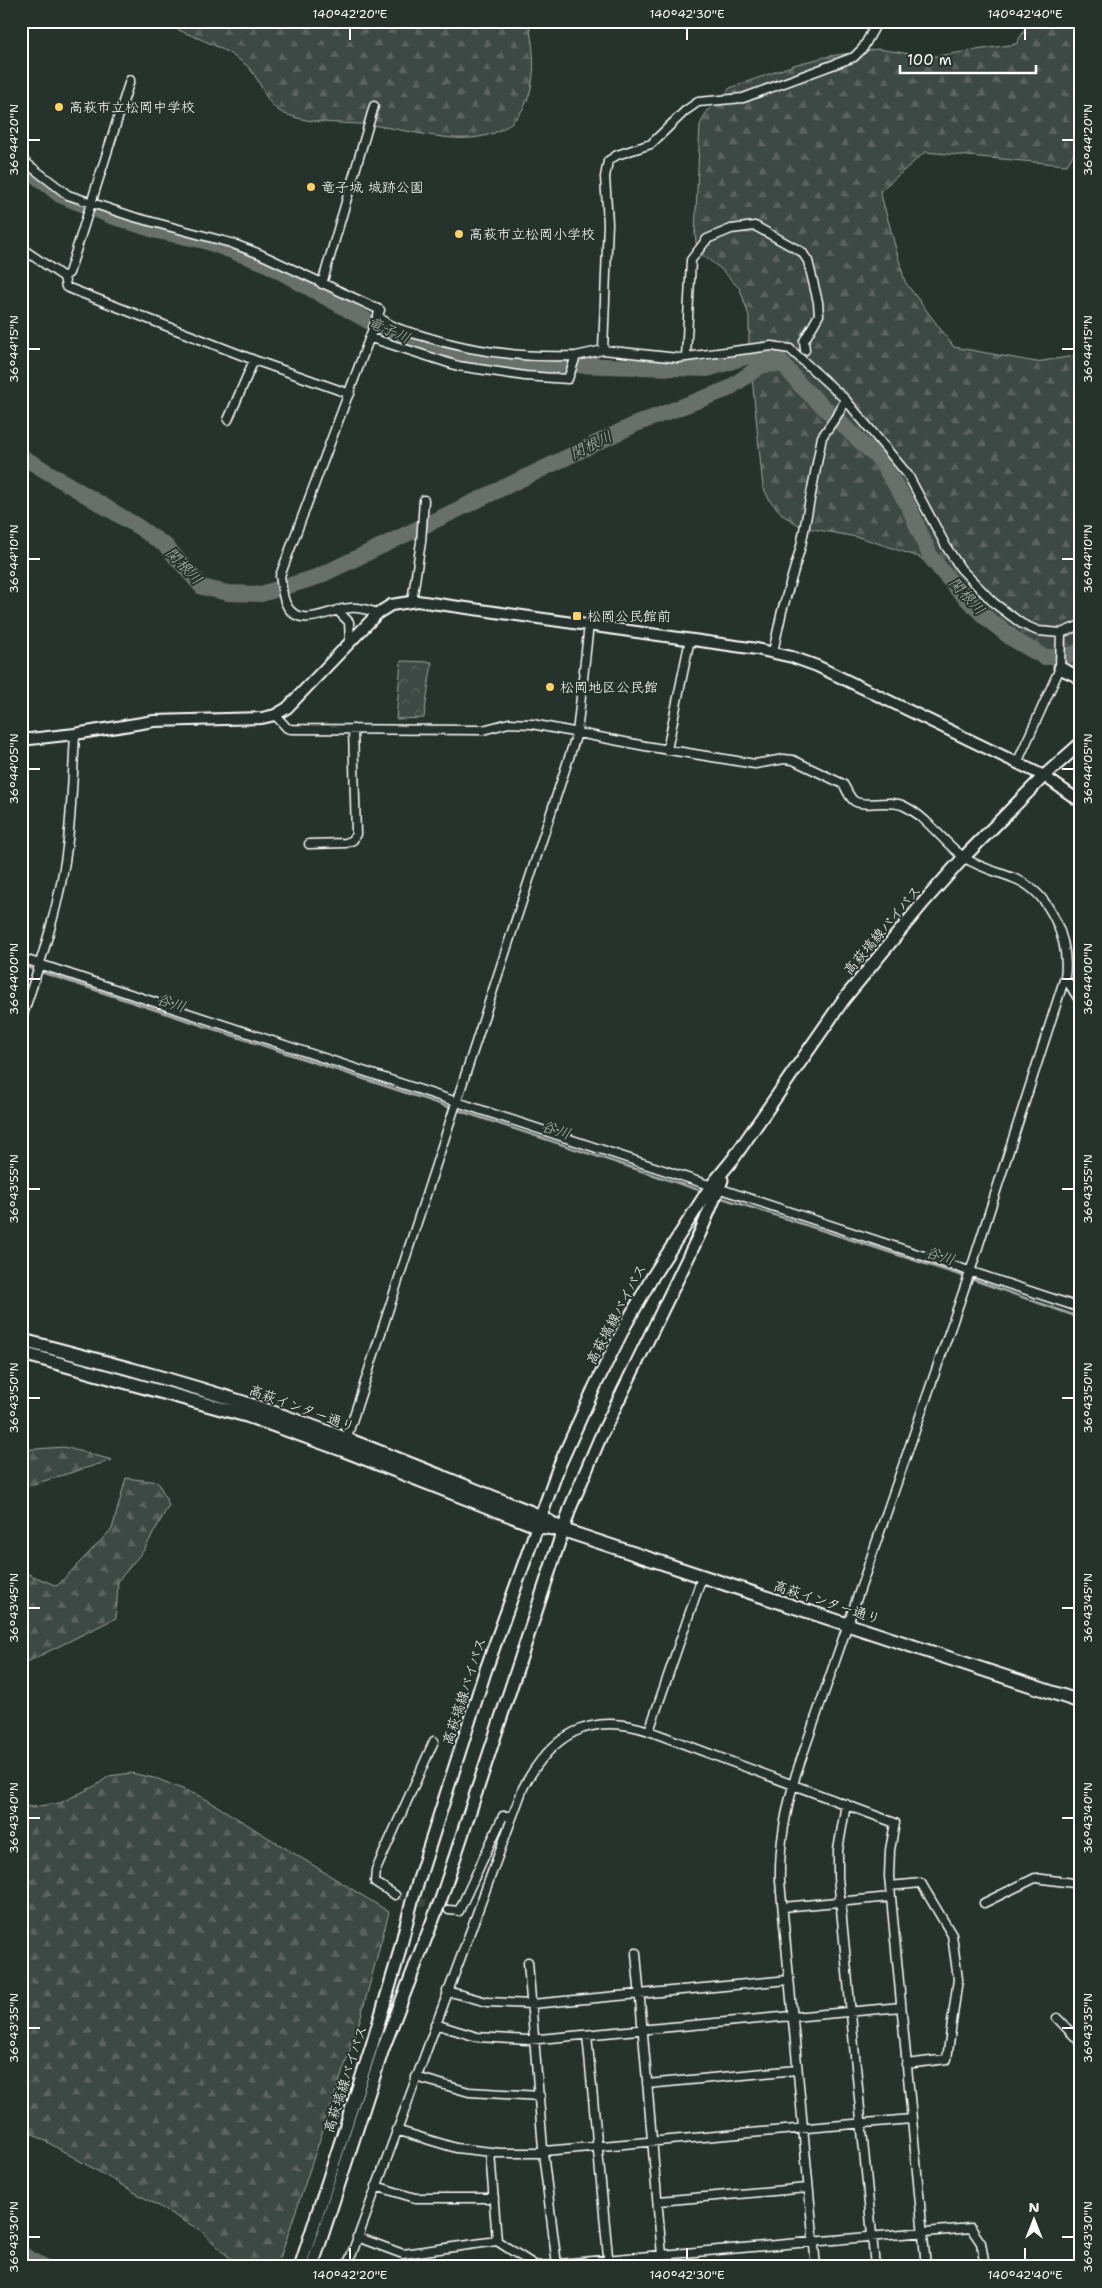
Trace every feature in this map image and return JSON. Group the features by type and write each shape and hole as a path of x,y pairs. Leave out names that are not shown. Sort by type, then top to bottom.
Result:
{"main road":[{"path":"1060,665 1081,678"},
{"name":"高萩塙線バイパス","path":"300,2267 372,2045 421,1873 486,1672 538,1521 574,1432 626,1324 653,1276 844,999 923,902 964,857 1044,776 1081,742"},
{"name":"高萩塙線バイパス","path":"312,2267 383,2049 441,1899 563,1530 597,1446 700,1233 714,1187"},
{"name":"高萩インター通り","path":"21,1340 158,1376 252,1405 345,1444 563,1530 1081,1702"},
{"name":"高萩インター通り","path":"21,1353 345,1444"}],"street":[{"path":"603,350 608,223 605,177 608,161 617,155 651,144 685,111 698,102 743,98 854,57 863,48 878,21"},
{"path":"64,277 69,274 90,202 130,80"},
{"path":"322,284 374,106"},
{"path":"21,159 68,195 134,217 230,243 260,254 380,310 280,576 285,603 294,614 303,618 313,618 336,610 361,608 378,613"},
{"path":"686,357 691,260 707,239 731,229 755,226 802,252 808,261 818,302 819,315 804,341 805,350"},
{"path":"21,248 64,277 66,287 254,360 350,394"},
{"path":"378,316 389,326 459,348 537,357 576,356 603,350 630,355 686,357 772,346 790,349 845,399 908,475 960,569 994,603 1022,624 1062,637 1081,625"},
{"path":"371,336 458,366 526,376 568,379 576,356"},
{"path":"228,420 254,360"},
{"path":"773,652 782,611 801,546 822,437 840,411 845,399"},
{"path":"412,601 421,542 424,500"},
{"path":"21,740 75,734 154,721 262,718 275,715 287,708 378,613 391,605 412,601 589,624 773,652 817,666 1044,776 1081,802"},
{"path":"336,610 349,622 350,642"},
{"path":"345,1444 577,733 589,624"},
{"path":"1017,763 1060,665 1062,637"},
{"path":"667,750 690,639"},
{"path":"275,715 287,728 482,730 509,723 532,724 667,750 755,764 784,759 793,760 842,784 848,790 850,797 856,802 894,803 914,812 964,857 988,870 1018,880 1035,890 1057,926 1065,953 1065,977 970,1272 793,1785 780,1845 792,2017 816,2267"},
{"path":"309,844 346,844 353,840 356,834 353,729"},
{"path":"21,1020 40,964 62,877 68,841 75,734"},
{"path":"21,958 1081,1308"},
{"path":"1065,977 1078,990 1081,1003"},
{"path":"649,1731 702,1577"},
{"path":"346,2267 512,1816 533,1769 550,1747 579,1730 596,1725 628,1724 895,1823 890,1850 890,1886 926,2267"},
{"path":"395,1894 375,1882 376,1870 434,1741"},
{"path":"846,1804 838,1850 840,1901 875,2267"},
{"path":"449,1910 459,1911 503,1816 512,1816"},
{"path":"984,1903 1035,1878 1081,1884"},
{"path":"890,1886 921,1883 951,1932 958,1979 947,2059 906,2064"},
{"path":"783,1907 891,1897"},
{"path":"636,1953 652,2142 659,2201 663,2267"},
{"path":"528,1962 544,2152 557,2265"},
{"path":"447,1992 487,2002 532,2004 789,1980"},
{"path":"435,2024 477,2036 535,2040 901,2007"},
{"path":"1057,2018 1081,2043"},
{"path":"587,2035 609,2263"},
{"path":"647,2084 797,2070"},
{"path":"416,2077 468,2092 540,2096"},
{"path":"396,2130 456,2148 490,2152 544,2152 911,2119"},
{"path":"490,2152 497,2242"},
{"path":"376,2186 415,2198 494,2198"},
{"path":"659,2201 808,2188"},
{"path":"357,2237 403,2254 497,2242 536,2266 609,2263 662,2254 971,2228 981,2243 985,2267"}],"green space":[{"path":"157,21 528,21 532,44 533,67 531,87 525,105 515,120 499,131 479,137 453,138 378,126 319,122 296,118 285,114 272,105 252,71 236,58 203,40"},
{"path":"1026,21 1081,21 1081,142 1067,165 925,152 880,191 905,282 954,347 1036,362 1081,355 1081,681 919,557 862,538 802,527 784,516 770,501 763,487 749,347 749,316 740,289 721,269 697,251 695,233 700,125 707,111 730,88 797,64 830,56 878,49 930,57 1016,44 1024,31"},
{"path":"401,661 432,662 424,718 396,719"},
{"path":"64,1447 112,1460 21,1488 21,1450"},
{"path":"126,1478 158,1482 169,1505 144,1550 118,1581 116,1618 21,1665 21,1571 57,1586 112,1529"},
{"path":"131,1773 158,1779 204,1798 389,1912 360,2020 277,2267 243,2267 234,2262 200,2230 21,2127 21,1806 33,1807 60,1803 97,1785 109,1776"}],"waterway":[{"name":"竜子川","path":"21,164 60,195 114,217 157,231 205,241 265,263 386,331 437,350 482,360 537,364 707,369 746,357 771,353 780,360 801,386 880,460 908,505 931,558 957,589 985,617 1011,638 1044,657 1064,657 1081,651"},
{"name":"関根川","path":"21,456 137,526 166,546 202,587 228,593 261,594 317,577 636,424 728,389 762,365 782,364"},
{"name":"谷川","path":"23,966 702,1191"},
{"name":"谷川","path":"719,1197 960,1275 1081,1318"},
{"path":"21,2254 45,2267"}],"tunnel":[{"path":"395,1895 449,1910"}],"place":[{"name":"高萩市立松岡中学校","path":"59,107"},
{"name":"竜子城 城跡公園","path":"311,187"},
{"name":"高萩市立松岡小学校","path":"459,234"},
{"name":"松岡公民館前","path":"577,616"},
{"name":"松岡地区公民館","path":"550,687"}]}
